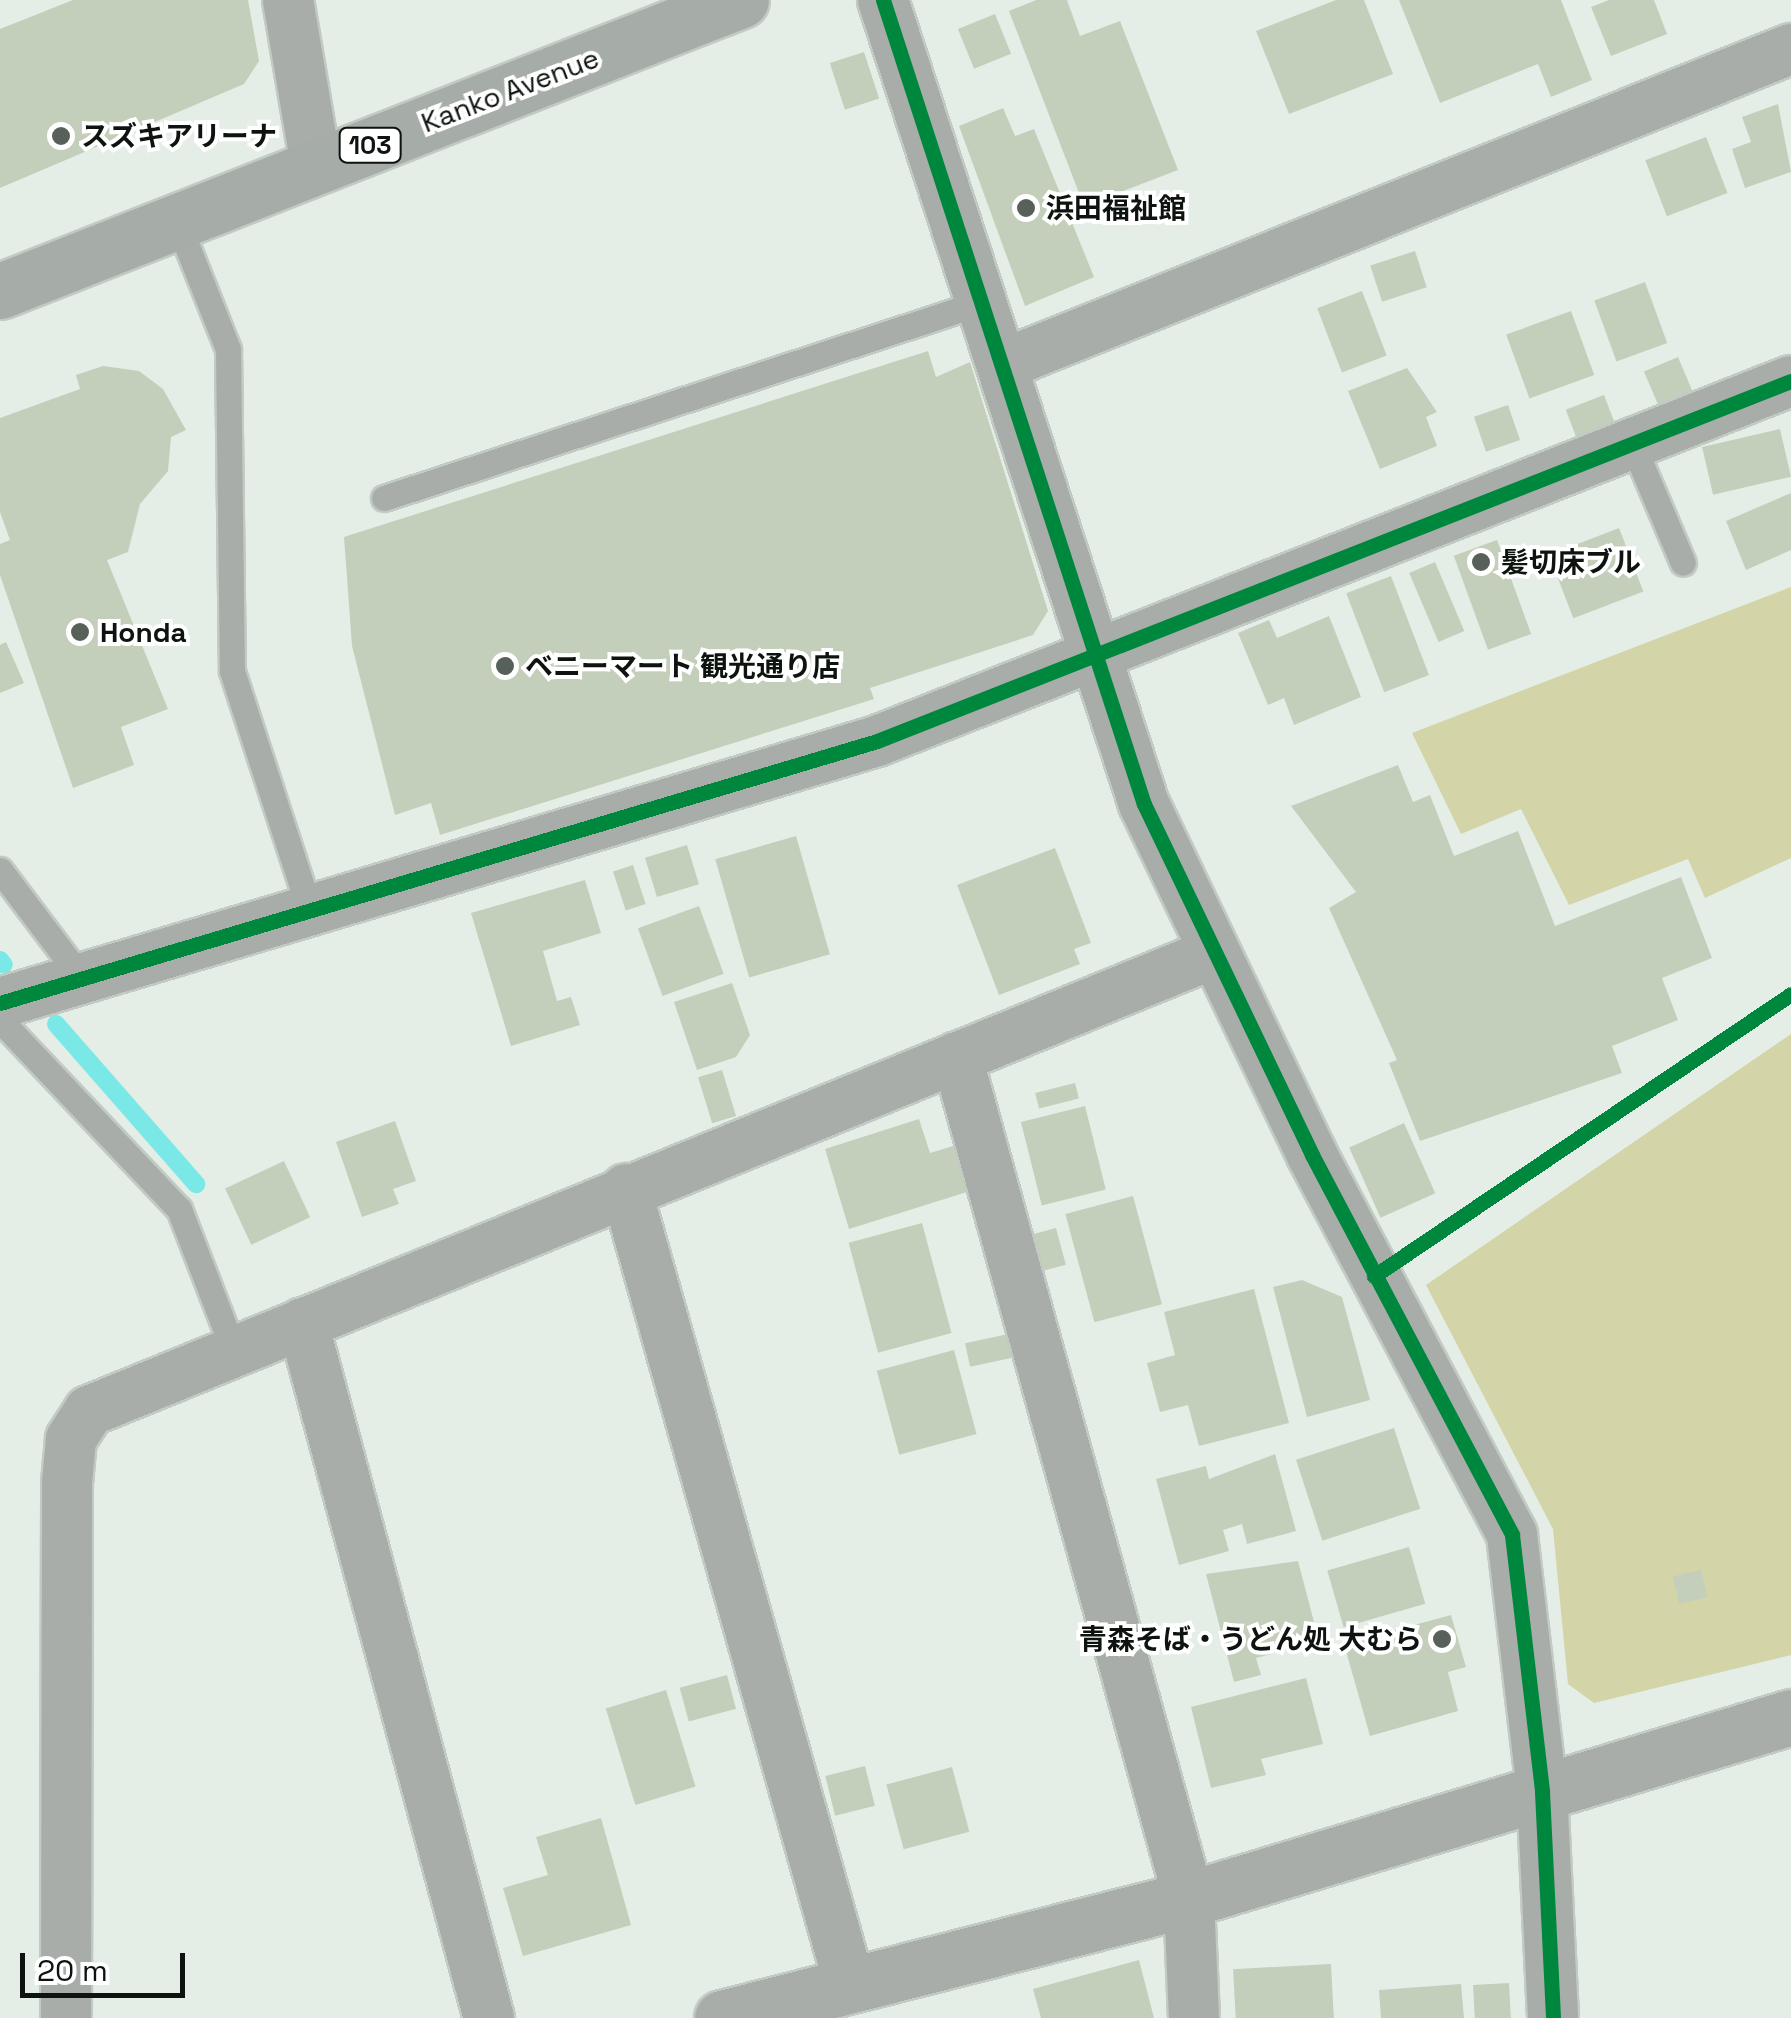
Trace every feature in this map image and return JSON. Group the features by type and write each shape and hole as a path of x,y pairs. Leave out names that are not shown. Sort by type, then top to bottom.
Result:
{"highway":[{"name":"Kanko Avenue","path":"0,290 741,0"}],"street":[{"path":"288,0 316,166"},
{"path":"884,0 1144,804 1214,953 1512,1535 1542,1792 1553,2018"},
{"path":"1002,365 1791,49"},
{"path":"0,1003 858,747 1791,380"},
{"path":"66,2018 71,1438 104,1402 1214,953"},
{"path":"957,1057 1190,1899 1194,2018"},
{"path":"626,1189 850,1986"},
{"path":"303,1323 489,2018"},
{"path":"722,2018 1190,1899 1791,1717"}],"lane":[{"path":"177,221 228,350 232,672 310,911"},
{"path":"384,498 983,302"},
{"path":"1632,443 1683,563"},
{"path":"0,870 82,979"},
{"path":"0,1020 178,1209 233,1349"}],"green space":[{"path":"1791,587 1791,858 1705,898 1688,859 1569,905 1521,809 1461,834 1412,733"},
{"path":"1791,1034 1791,1655 1594,1703 1568,1684 1553,1529 1426,1285"}],"building":[{"name":"スズキアリーナ","path":"73,0 248,0 259,61 244,84 0,188 0,29"},
{"path":"1036,0 1067,0 1080,36 1120,21 1178,170 1084,206 1009,11"},
{"path":"1336,0 1364,0 1393,74 1289,114 1256,31"},
{"path":"1399,0 1561,0 1592,80 1551,97 1538,64 1440,103"},
{"path":"1609,0 1654,0 1667,34 1611,56 1591,7"},
{"path":"995,14 1011,54 974,69 958,29"},
{"path":"864,52 879,99 845,110 830,63"},
{"path":"1778,104 1791,172 1745,188 1732,149 1751,142 1742,117"},
{"path":"1003,108 1015,136 1034,129 1094,277 1025,306 959,126"},
{"path":"1706,137 1728,193 1667,216 1645,160"},
{"path":"1415,251 1427,287 1382,302 1370,266"},
{"path":"1645,282 1667,343 1616,362 1594,300"},
{"path":"1362,291 1387,355 1342,373 1317,308"},
{"path":"1571,311 1594,375 1529,398 1506,335"},
{"path":"928,351 936,377 970,362 1048,611 1033,635 870,688 874,699 440,835 431,803 395,815 352,646 344,537"},
{"path":"1678,357 1693,393 1659,407 1644,371"},
{"name":"Honda","path":"103,366 139,371 163,389 186,430 171,437 168,471 140,504 128,552 107,560 168,709 121,727 134,765 73,788 0,575 0,544 10,540 0,512 0,418 80,389 76,375"},
{"path":"1407,368 1437,412 1426,417 1437,446 1380,469 1348,391"},
{"path":"1604,395 1615,424 1577,439 1566,410"},
{"path":"1508,405 1520,440 1486,452 1474,417"},
{"path":"1780,429 1791,477 1713,495 1702,447"},
{"path":"1791,493 1791,550 1746,570 1726,521"},
{"path":"1619,528 1643,591 1573,618 1549,555"},
{"path":"1497,540 1531,634 1488,650 1454,556"},
{"path":"1435,562 1464,631 1439,642 1409,573"},
{"path":"1391,576 1429,675 1384,692 1346,593"},
{"path":"1329,616 1361,697 1294,725 1284,698 1268,705 1238,633 1269,620 1277,638"},
{"path":"6,642 24,683 0,693 0,645"},
{"path":"1398,765 1413,802 1430,795 1454,856 1518,831 1555,926 1681,877 1712,958 1662,978 1678,1020 1612,1046 1622,1073 1420,1141 1389,1063 1397,1060 1329,908 1356,892 1291,806"},
{"path":"796,836 830,954 749,977 715,859"},
{"path":"687,845 699,884 657,897 645,858"},
{"path":"1055,848 1091,943 1074,949 1080,964 999,995 957,885"},
{"path":"633,865 646,904 626,910 613,871"},
{"path":"585,880 601,933 543,951 557,1001 571,997 580,1025 511,1046 471,913"},
{"path":"699,906 724,974 663,996 638,928"},
{"path":"732,983 750,1035 736,1057 697,1070 674,1002"},
{"path":"722,1070 736,1116 712,1123 698,1077"},
{"path":"1075,1083 1079,1099 1039,1108 1035,1093"},
{"path":"1085,1106 1106,1189 1042,1205 1021,1122"},
{"path":"919,1119 930,1153 953,1146 967,1192 849,1229 825,1149"},
{"path":"395,1121 416,1181 393,1189 399,1204 362,1217 336,1142"},
{"path":"1404,1123 1435,1193 1381,1218 1349,1147"},
{"path":"284,1161 310,1217 251,1245 225,1188"},
{"path":"1133,1196 1162,1304 1094,1322 1065,1214"},
{"path":"922,1223 952,1333 878,1353 849,1243"},
{"path":"1056,1228 1066,1265 1041,1271 1031,1235"},
{"path":"1302,1280 1342,1297 1370,1400 1307,1417 1273,1287"},
{"path":"1254,1289 1289,1423 1199,1446 1188,1405 1160,1412 1147,1363 1175,1355 1164,1312"},
{"path":"1013,1333 1018,1356 970,1367 965,1343"},
{"path":"954,1350 977,1434 899,1455 877,1371"},
{"path":"1394,1428 1420,1509 1322,1541 1296,1460"},
{"path":"1275,1454 1296,1531 1247,1544 1242,1524 1223,1530 1229,1551 1179,1565 1156,1479 1206,1466 1209,1479"},
{"path":"1409,1547 1425,1604 1344,1627 1327,1570"},
{"path":"1298,1561 1319,1641 1256,1658 1261,1675 1234,1682 1206,1574"},
{"path":"1701,1570 1707,1597 1679,1604 1673,1577"},
{"path":"1451,1615 1466,1667 1448,1672 1458,1711 1370,1736 1344,1644"},
{"path":"727,1675 736,1709 689,1721 680,1688"},
{"path":"1306,1678 1323,1744 1261,1759 1266,1775 1211,1788 1191,1707"},
{"path":"666,1690 696,1787 635,1805 606,1708"},
{"path":"865,1766 875,1806 835,1816 825,1776"},
{"path":"952,1767 969,1832 904,1849 886,1785"},
{"path":"601,1818 631,1925 523,1956 503,1888 548,1875 536,1837"},
{"path":"1139,1960 1154,2018 1041,2018 1033,1989"},
{"path":"1331,1964 1334,2018 1236,2018 1233,1969"},
{"path":"1509,1983 1511,2018 1475,2018 1473,1985"},
{"path":"1461,1984 1464,2018 1381,2018 1379,1990"}],"waterway":[{"path":"0,960 4,965"},
{"path":"56,1024 196,1184"}],"cycle path":[{"path":"883,0 1144,804 1312,1155 1512,1535 1542,1792 1553,2018"},
{"path":"0,1003 877,741 1791,381"},
{"path":"1374,1276 1791,994"}],"place":[{"name":"スズキアリーナ","path":"61,136"},
{"name":"浜田福祉館","path":"1026,208"},
{"name":"髪切床ブル","path":"1481,562"},
{"name":"Honda","path":"80,632"},
{"name":"ベニーマート 観光通り店","path":"505,666"},
{"name":"青森そば・うどん処 大むら","path":"1442,1639"}]}
